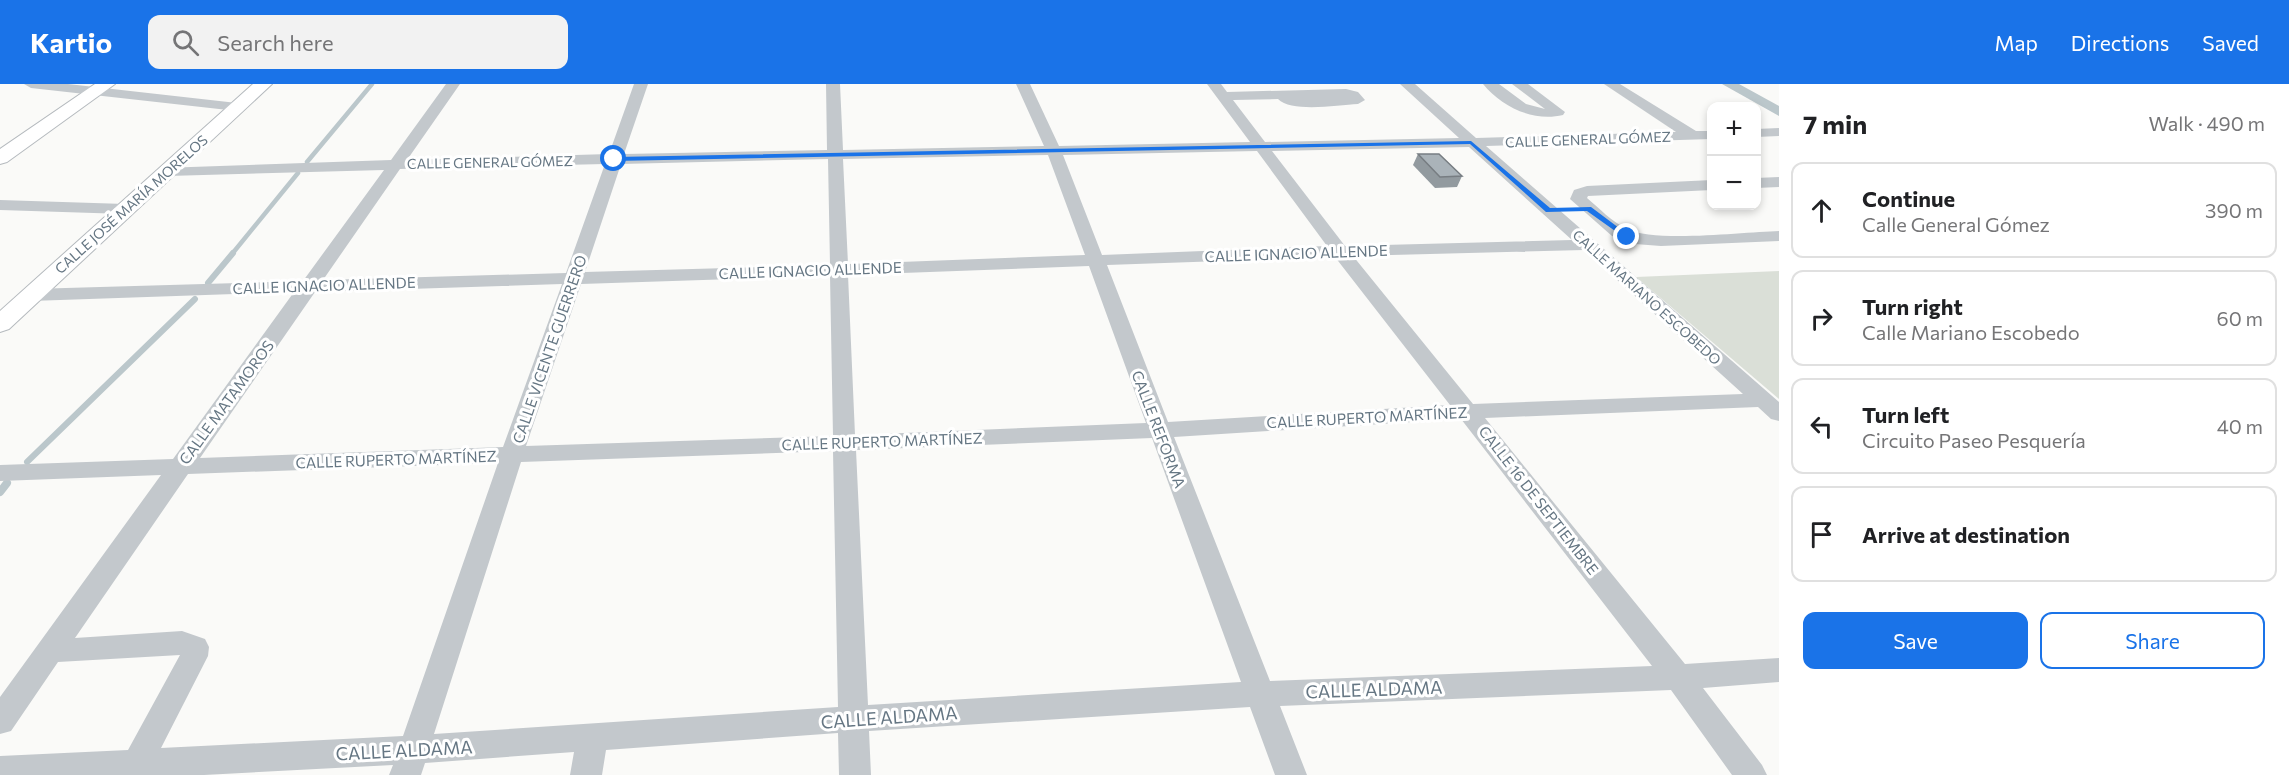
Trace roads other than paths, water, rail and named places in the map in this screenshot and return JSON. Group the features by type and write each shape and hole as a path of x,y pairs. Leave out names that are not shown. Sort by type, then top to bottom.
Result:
{"main road":[{"name":"CALLE JOSÉ MARÍA MORELOS","path":"0,324 263,84"},
{"path":"0,158 100,88"}],"street":[{"path":"31,84 100,88 237,107"},
{"name":"CALLE MATAMOROS","path":"0,721 453,84"},
{"name":"CALLE VICENTE GUERRERO","path":"409,763 512,455 642,84"},
{"path":"832,84 855,775"},
{"name":"CALLE REFORMA","path":"1023,84 1054,151 1158,430 1291,775"},
{"name":"CALLE MARIANO ESCOBEDO","path":"1407,84 1771,407"},
{"path":"1490,84 1527,112 1536,114 1558,112 1519,84"},
{"path":"1611,84 1693,136"},
{"path":"1218,90 1282,94"},
{"name":"CALLE 16 DE SEPTIEMBRE","path":"1218,90 1340,251 1678,677 1751,775"},
{"path":"1761,133 1779,132"},
{"name":"CALLE GENERAL GÓMEZ","path":"168,171 1707,135"},
{"path":"1761,183 1779,182"},
{"path":"1707,185 1587,191 1580,193 1578,199 1627,237 1644,241 1779,236"},
{"path":"0,205 125,209"},
{"path":"1548,210 1588,209"},
{"path":"1563,223 1604,221"},
{"name":"CALLE IGNACIO ALLENDE","path":"31,295 837,270 1340,251 1589,245"},
{"name":"CALLE RUPERTO MARTÍNEZ","path":"0,473 1158,430 1468,411 1771,407"},
{"path":"50,651 182,644 195,647 194,656 136,765"},
{"name":"CALLE ALDAMA","path":"0,771 136,765 409,763 592,738 853,719 1261,694 1678,677 1779,670"},
{"path":"586,775 592,738"}],"waterway":[{"path":"307,162 372,84"},
{"path":"1729,84 1779,112"},
{"path":"232,254 298,173"},
{"path":"208,283 233,253"},
{"path":"27,462 195,299"},
{"path":"0,492 7,483"}]}
